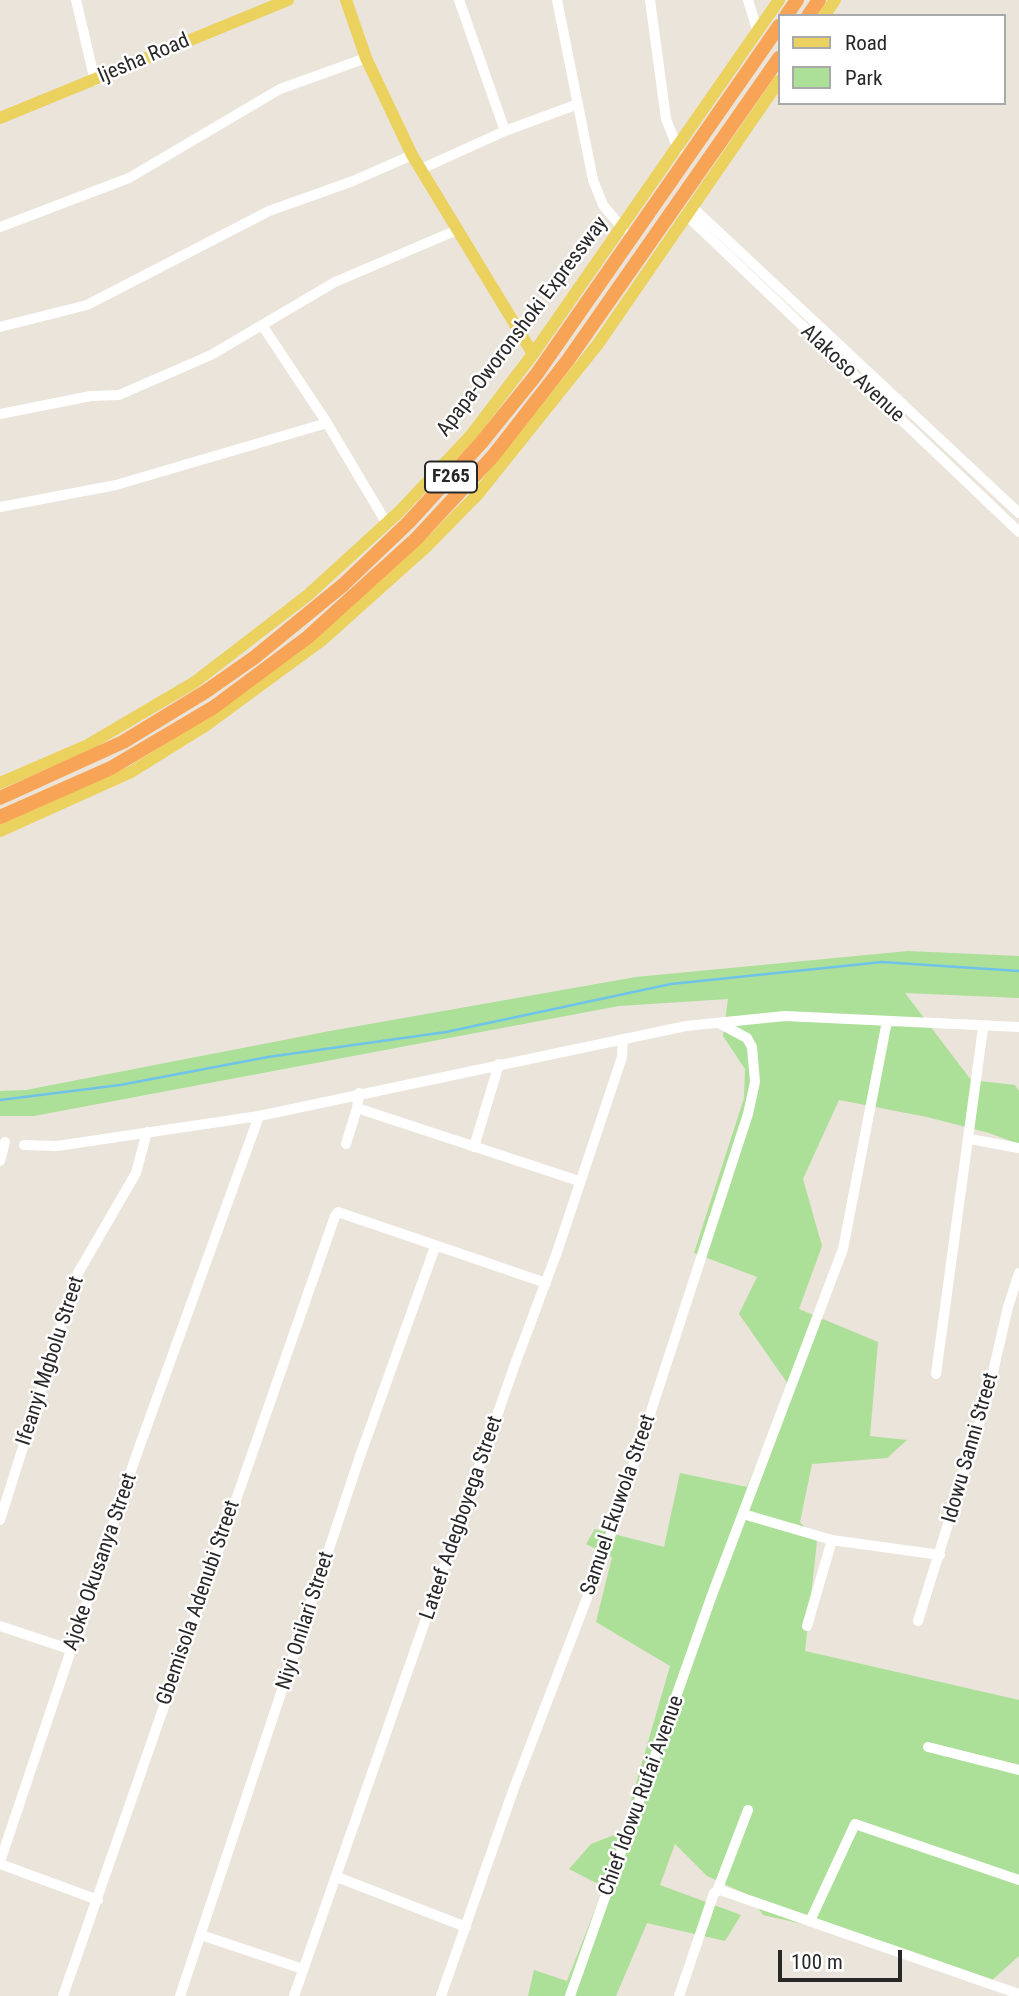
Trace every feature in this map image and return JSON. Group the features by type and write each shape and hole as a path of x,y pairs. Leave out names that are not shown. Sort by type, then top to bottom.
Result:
{"highway":[{"name":"Apapa-Oworonshoki Expressway","path":"0,798 123,741 205,692 343,585 404,516 481,443 536,375 778,27"},
{"name":"F265","path":"0,817 111,768 271,673 455,498 592,339 778,60"}],"main road":[{"name":"Ijesha Road","path":"0,118 288,0"},
{"path":"346,0 366,58 412,155 533,354"},
{"name":"Apapa-Oworonshoki Expressway","path":"0,783 88,745 195,682 309,595 387,524 404,516 472,434 533,354 779,0"},
{"path":"592,339 689,211 778,81"},
{"path":"0,831 131,772 205,726 271,673"}],"street":[{"path":"76,0 95,81"},
{"path":"459,0 505,131"},
{"path":"557,0 596,190 609,214 622,229"},
{"path":"650,0 666,119 678,149"},
{"path":"748,0 757,30"},
{"path":"0,227 129,178 280,89 366,58"},
{"path":"421,169 505,131 578,104"},
{"path":"0,327 87,305 269,211 353,181 412,155"},
{"name":"Alakoso Avenue","path":"689,211 1019,513"},
{"name":"Alakoso Avenue","path":"689,211 1019,531"},
{"path":"0,414 91,396 119,395 211,355 335,282 457,230"},
{"path":"262,325 327,423 387,524"},
{"path":"0,507 116,485 327,423"},
{"path":"24,1145 57,1146 259,1116 499,1064 719,1023 785,1016 1019,1027"},
{"name":"Chief Idowu Rufai Avenue","path":"570,1996 712,1595 843,1249 887,1021"},
{"name":"Samuel Ekuwola Street","path":"441,1996 514,1788 607,1546 748,1114 755,1082 752,1047 747,1038 719,1023"},
{"path":"936,1374 970,1139 983,1027"},
{"name":"Lateef Adegboyega Street","path":"294,1996 546,1283 622,1057 623,1039"},
{"path":"474,1147 499,1064"},
{"path":"346,1144 359,1093"},
{"path":"357,1108 579,1181"},
{"name":"Ajoke Okusanya Street","path":"0,1863 136,1456 259,1116"},
{"name":"Ifeanyi Mgbolu Street","path":"0,1520 79,1273 136,1173 148,1132"},
{"path":"970,1139 1019,1148"},
{"path":"0,1161 5,1142"},
{"name":"Gbemisola Adenubi Street","path":"63,1996 99,1900 164,1702 338,1212 435,1247"},
{"path":"435,1247 546,1283"},
{"name":"Niyi Onilari Street","path":"180,1996 360,1456 435,1247"},
{"name":"Idowu Sanni Street","path":"918,1621 987,1398 1008,1307 1019,1273"},
{"path":"743,1514 832,1540 940,1555"},
{"path":"807,1626 832,1540"},
{"path":"0,1626 72,1650"},
{"path":"928,1747 1019,1770"},
{"path":"683,1995 715,1892 748,1810"},
{"path":"810,1921 855,1824 1019,1880"},
{"path":"0,1863 99,1900"},
{"path":"337,1877 466,1927"},
{"path":"715,1892 810,1921 1019,1994"},
{"path":"201,1935 303,1969"}],"green space":[{"path":"908,951 1019,956 1019,998 905,993 971,1080 1015,1085 1019,1091 1019,1144 989,1133 927,1117 839,1100 803,1179 822,1246 799,1309 878,1342 870,1436 907,1440 887,1458 812,1464 800,1522 817,1541 805,1651 1019,1700 1019,1956 991,1981 887,1943 763,1915 750,1896 707,1876 675,1844 660,1885 741,1915 725,1941 647,1923 616,1996 528,1996 534,1970 567,1981 604,1887 569,1869 591,1844 622,1832 670,1666 596,1622 612,1557 586,1544 595,1529 664,1547 680,1473 747,1487 788,1384 739,1314 757,1277 694,1253 744,1098 745,1069 723,1036 728,999 619,1006 34,1116 0,1116 0,1091 26,1090 330,1031 636,977"}],"waterway":[{"path":"0,1100 120,1085 268,1057 446,1032 671,984 882,962 1019,971"}]}
